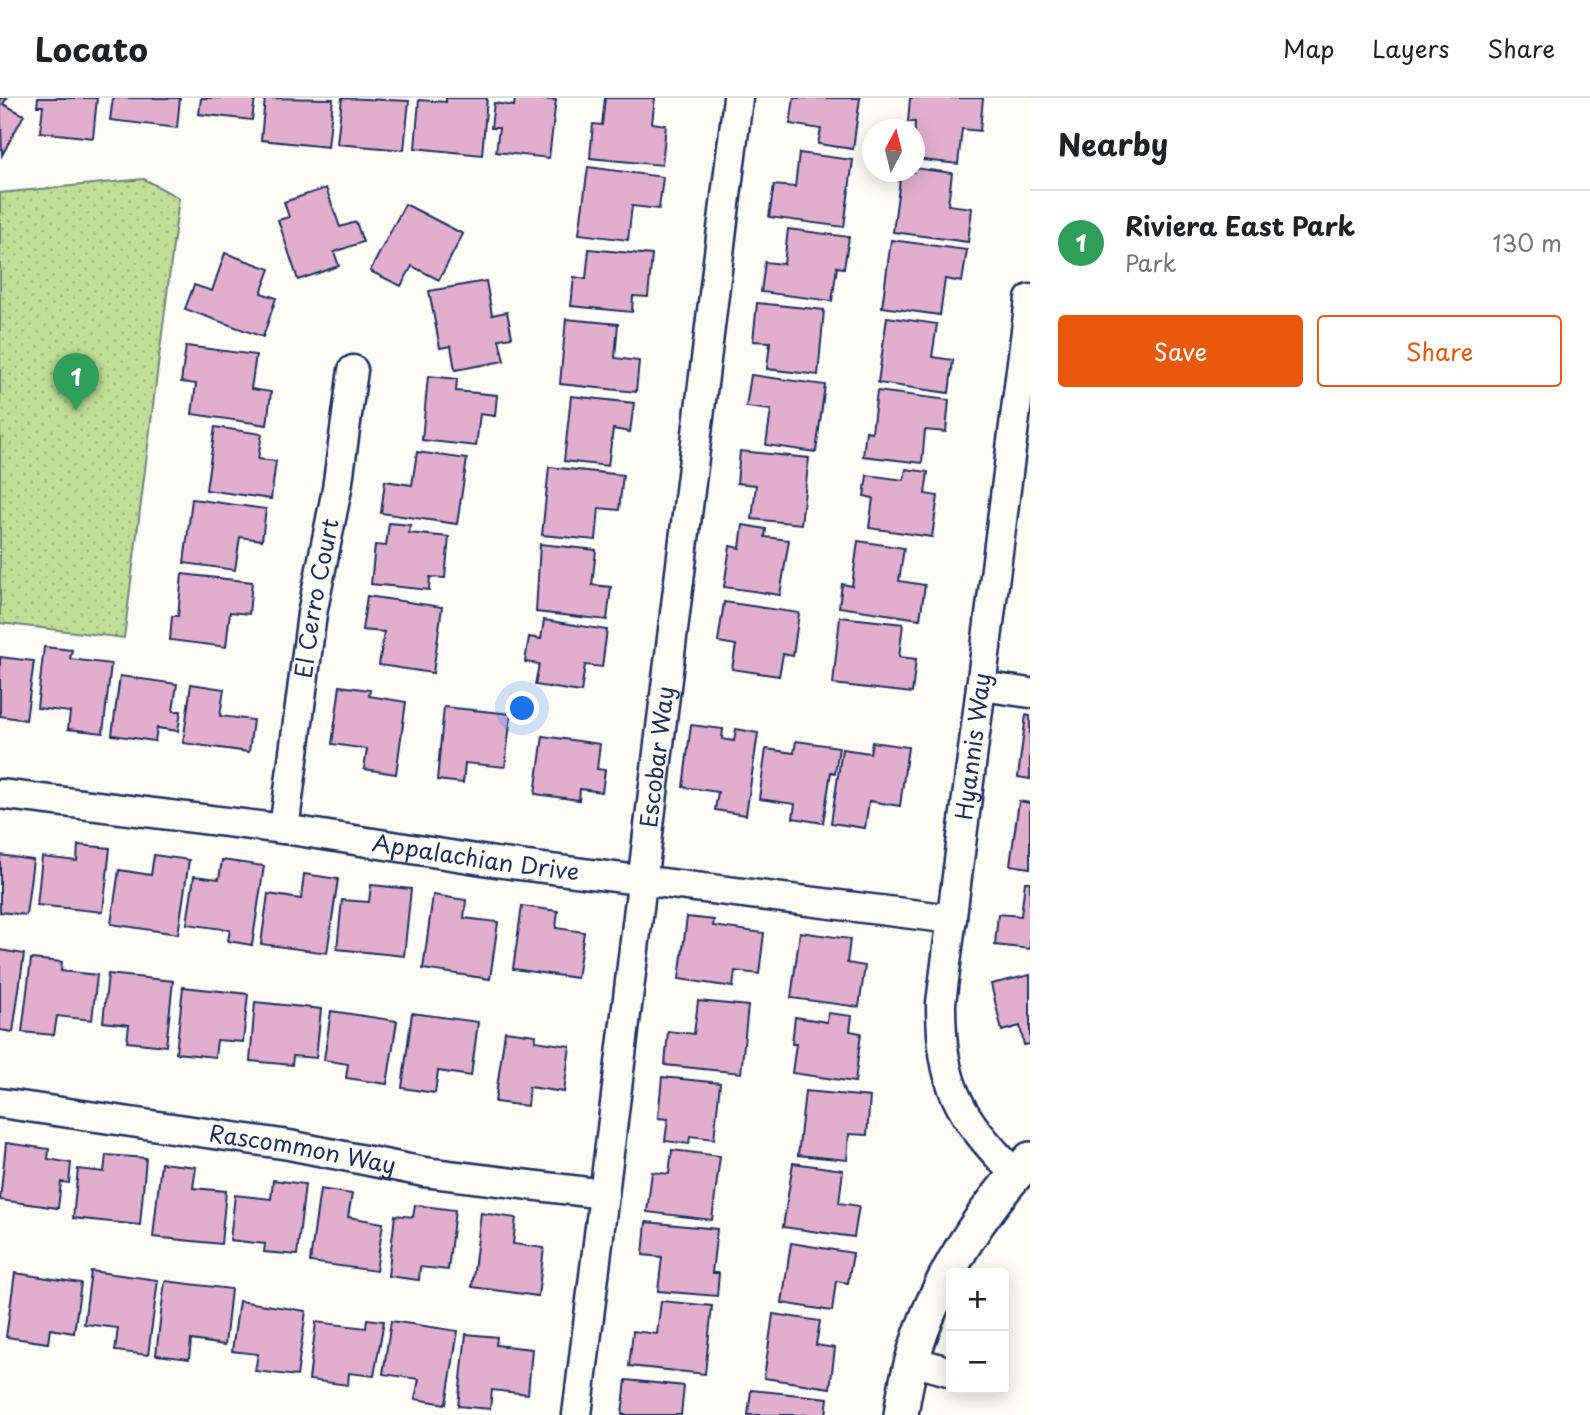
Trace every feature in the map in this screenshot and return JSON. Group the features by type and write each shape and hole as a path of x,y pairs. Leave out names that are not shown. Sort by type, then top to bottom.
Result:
{"street":[{"name":"Escobar Way","path":"577,1415 738,98"},
{"name":"Hyannis Way","path":"1023,1166 971,1126 945,1068 941,1046 941,1003 1030,299"},
{"name":"El Cerro Court","path":"284,829 312,614 337,489 353,370"},
{"path":"981,686 1030,693"},
{"name":"Appalachian Drive","path":"0,794 284,829 495,862 952,919"},
{"name":"Rascommon Way","path":"0,1103 263,1141 424,1171 604,1194"},
{"path":"901,1415 913,1361 934,1302 957,1256 984,1213 1023,1166"},
{"path":"913,1361 946,1371"}],"green space":[{"path":"144,179 179,198 124,638 0,623 0,193"}],"building":[{"path":"0,98 7,98 3,104 24,115 2,155"},
{"path":"38,98 97,98 93,138 40,132 43,106 37,106"},
{"path":"113,98 180,98 177,128 110,120"},
{"path":"201,98 255,98 252,120 199,114"},
{"path":"265,98 333,99 328,147 261,140"},
{"path":"342,98 409,101 404,150 337,144"},
{"path":"446,98 487,98 482,155 415,148 419,100 446,102"},
{"path":"515,98 556,100 549,158 496,152 499,128 491,128 494,103 514,106"},
{"path":"605,98 655,98 652,123 666,125 662,165 590,158 593,124 602,125"},
{"path":"794,98 860,98 853,149 818,144 821,129 790,124"},
{"path":"910,98 983,98 980,131 962,129 958,164 925,160 925,119 908,119"},
{"path":"799,153 853,160 844,227 769,217 774,185 795,187"},
{"path":"588,167 663,177 659,209 632,206 628,240 579,234"},
{"path":"925,169 952,173 948,205 972,208 968,242 893,232 900,182 925,182"},
{"path":"326,188 340,227 356,222 363,242 334,252 339,266 298,280 278,220 289,217 284,202"},
{"path":"405,204 463,234 439,280 412,266 401,286 370,271"},
{"path":"788,229 849,237 844,268 837,267 832,301 761,292 765,262 784,264"},
{"path":"891,240 967,250 962,282 945,279 940,315 882,307"},
{"path":"589,249 652,255 648,297 633,296 632,312 571,306 574,277 586,279"},
{"path":"225,253 270,269 261,293 276,298 263,337 185,309 194,285 212,291"},
{"path":"486,281 492,315 507,312 512,337 499,339 504,361 455,370 451,346 440,348 429,291"},
{"path":"757,303 824,310 818,375 767,369 770,342 753,341"},
{"path":"887,317 937,324 932,357 953,360 949,393 878,383"},
{"path":"566,319 618,324 615,358 639,361 636,392 560,384"},
{"path":"186,346 256,355 251,389 271,392 267,425 192,414 196,384 181,382"},
{"path":"751,375 825,385 816,452 766,445 771,410 746,407"},
{"path":"428,376 457,379 456,391 497,395 495,416 480,414 476,446 422,440"},
{"path":"877,391 949,400 946,432 925,430 922,463 863,456 866,431 872,432"},
{"path":"571,396 634,403 630,432 613,429 608,466 564,461"},
{"path":"215,427 262,434 258,459 276,461 271,499 206,490"},
{"path":"740,451 809,458 801,524 752,519 756,485 737,483"},
{"path":"417,452 467,459 457,524 381,513 385,481 412,485"},
{"path":"549,467 623,475 619,510 599,508 596,540 542,535"},
{"path":"906,469 928,472 925,494 938,496 932,537 869,528 873,498 864,496 867,475 904,480"},
{"path":"192,499 266,509 262,540 240,537 235,570 184,563"},
{"path":"389,523 410,525 409,533 449,537 445,578 430,577 429,590 371,584 375,545 386,546"},
{"path":"743,525 766,529 765,537 789,540 780,595 724,587 730,546 740,548"},
{"path":"858,541 904,548 899,581 925,585 920,619 839,607 842,584 852,586"},
{"path":"540,544 596,550 592,585 611,587 607,620 536,612"},
{"path":"182,574 252,582 249,614 230,612 226,647 170,640 172,616 178,616"},
{"path":"367,596 442,607 433,673 379,665 384,632 362,630"},
{"path":"724,602 799,613 793,656 783,654 779,676 732,669 736,645 718,642"},
{"path":"840,617 903,624 899,657 916,659 912,693 833,684"},
{"path":"544,620 607,630 602,667 585,665 581,692 535,685 539,664 525,662 529,637 541,639"},
{"path":"44,647 72,650 70,659 111,664 103,733 68,729 70,712 37,708"},
{"path":"0,657 34,661 26,720 0,716"},
{"path":"120,676 177,684 173,711 181,711 178,731 157,728 155,741 112,735"},
{"path":"191,684 224,689 220,716 253,720 249,752 183,743"},
{"path":"340,686 370,690 369,696 406,702 396,774 364,769 367,749 332,744"},
{"path":"444,707 511,714 505,767 465,763 463,783 437,780"},
{"path":"1026,715 1030,716 1030,779 1018,777"},
{"path":"691,725 723,729 722,739 734,741 736,729 758,733 746,815 715,810 718,792 683,787"},
{"path":"543,736 600,744 597,769 605,770 602,792 580,789 579,800 535,794"},
{"path":"796,741 839,747 835,773 831,772 823,823 793,818 795,804 759,799 766,749 794,753"},
{"path":"872,742 908,747 900,806 869,801 865,828 831,823 842,749 870,753"},
{"path":"1019,801 1030,803 1030,868 1010,865"},
{"path":"78,845 110,848 103,912 37,905 42,857 77,861"},
{"path":"0,855 33,860 26,915 0,912"},
{"path":"154,855 189,860 178,934 111,924 119,870 151,875"},
{"path":"222,860 264,866 252,945 228,941 230,930 187,924 194,876 219,879"},
{"path":"304,874 338,879 327,953 261,944 268,894 301,899"},
{"path":"1025,882 1030,882 1030,949 995,945 998,914 1021,916"},
{"path":"371,885 411,889 404,956 337,949 342,900 369,902"},
{"path":"433,895 466,900 464,918 498,922 490,979 423,969"},
{"path":"522,906 558,911 556,928 584,932 577,978 513,969"},
{"path":"687,917 714,920 713,926 764,933 759,974 735,971 733,987 679,979"},
{"path":"800,932 850,939 847,963 865,966 859,1007 791,998"},
{"path":"0,950 24,954 13,1032 0,1030"},
{"path":"31,959 62,962 61,971 97,975 92,1020 57,1016 54,1035 22,1032"},
{"path":"108,974 173,981 166,1046 127,1042 129,1025 103,1022"},
{"path":"1030,975 1030,1044 1024,1045 1020,1026 1002,1031 991,984"},
{"path":"183,987 248,994 243,1042 217,1040 215,1057 176,1053"},
{"path":"698,1001 748,1006 741,1073 665,1065 668,1031 694,1034"},
{"path":"255,1002 321,1009 316,1058 293,1056 292,1065 250,1061"},
{"path":"331,1011 397,1021 387,1084 346,1078 348,1064 324,1060"},
{"path":"412,1013 478,1022 471,1076 438,1071 435,1093 402,1088"},
{"path":"828,1013 852,1016 850,1031 861,1033 855,1082 792,1073 796,1044 792,1044 795,1017 827,1022"},
{"path":"505,1031 536,1035 535,1041 570,1046 564,1092 529,1087 527,1106 495,1102"},
{"path":"662,1077 720,1083 714,1139 690,1136 689,1144 665,1141 668,1119 658,1118"},
{"path":"805,1091 870,1097 867,1135 849,1134 847,1160 798,1155"},
{"path":"6,1143 49,1149 48,1159 71,1163 69,1183 61,1182 58,1208 0,1200"},
{"path":"672,1150 720,1156 712,1220 647,1212 652,1172 669,1174"},
{"path":"106,1155 146,1158 140,1225 73,1218 78,1169 104,1172"},
{"path":"161,1163 196,1167 193,1188 226,1191 221,1244 153,1237"},
{"path":"793,1163 843,1170 839,1203 859,1206 854,1237 783,1227"},
{"path":"273,1180 305,1184 297,1255 264,1252 265,1244 230,1240 235,1195 271,1199"},
{"path":"320,1189 352,1194 348,1217 383,1223 376,1271 310,1262"},
{"path":"415,1205 455,1210 448,1270 420,1267 419,1280 388,1276 395,1215 413,1217"},
{"path":"481,1213 516,1218 513,1244 544,1248 538,1296 472,1287"},
{"path":"646,1222 717,1229 712,1273 719,1273 717,1296 658,1291 662,1257 643,1255"},
{"path":"791,1243 853,1253 848,1283 836,1281 832,1311 782,1303"},
{"path":"91,1271 158,1280 148,1355 115,1351 118,1328 84,1324"},
{"path":"15,1273 81,1283 74,1333 50,1329 48,1343 6,1337"},
{"path":"165,1281 231,1289 225,1345 191,1340 189,1359 156,1355"},
{"path":"239,1301 306,1311 297,1376 255,1371 258,1354 232,1351"},
{"path":"661,1301 712,1306 705,1374 629,1366 633,1331 657,1334"},
{"path":"773,1314 820,1321 816,1345 835,1348 830,1388 764,1378"},
{"path":"367,1319 384,1321 374,1376 349,1373 348,1385 309,1380 316,1322 366,1328"},
{"path":"391,1321 458,1331 446,1404 415,1399 419,1379 383,1374"},
{"path":"466,1334 497,1337 496,1345 532,1349 528,1394 492,1390 490,1409 458,1406"},
{"path":"626,1380 684,1386 681,1415 622,1415"},
{"path":"751,1390 828,1398 826,1415 748,1415"}],"place":[{"name":"Riviera East Park","path":"76,411"}]}
